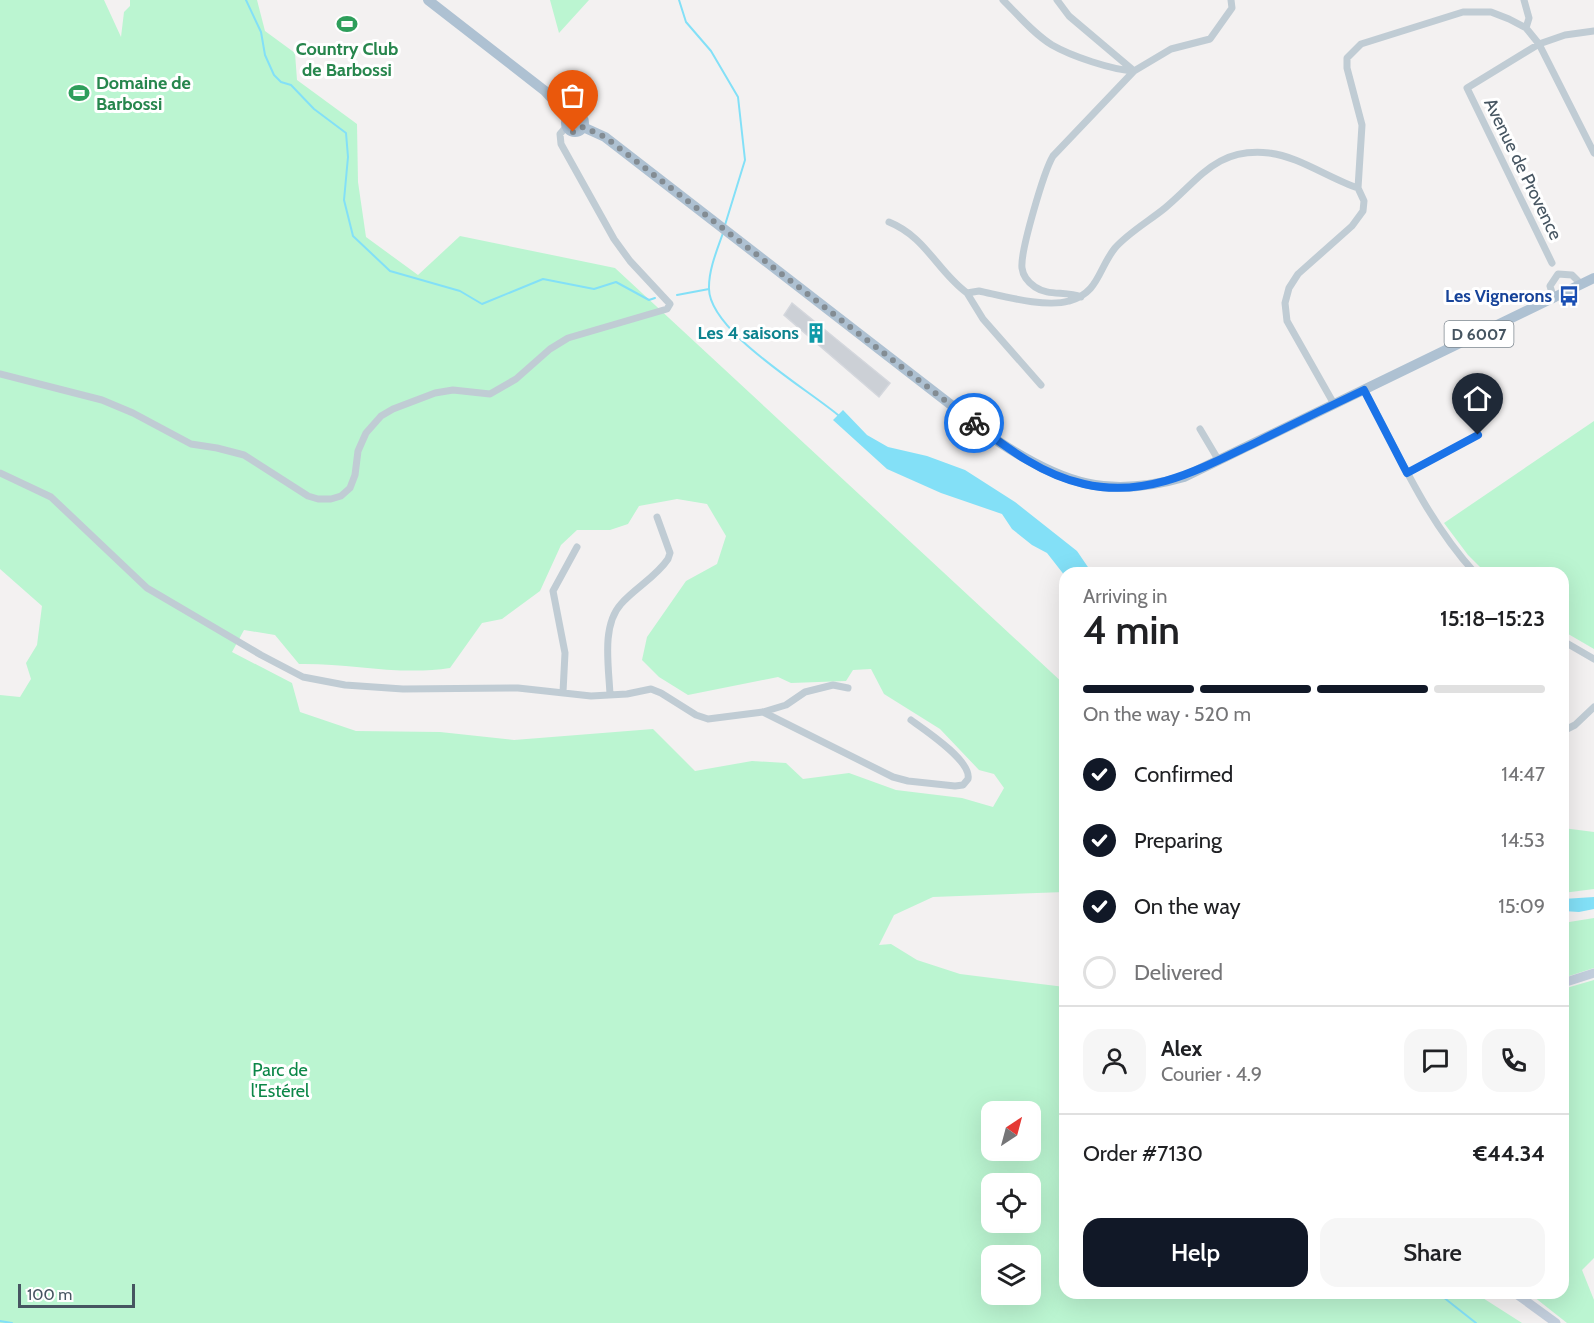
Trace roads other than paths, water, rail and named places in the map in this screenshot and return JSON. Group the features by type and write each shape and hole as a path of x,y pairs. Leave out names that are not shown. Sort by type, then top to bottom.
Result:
{"main road":[{"path":"428,0 545,90 567,121"},
{"name":"D 6007","path":"567,121 573,132 583,127 605,137 999,442 1040,468 1084,484 1132,487 1174,480 1218,461 1594,278"},
{"path":"1569,981 1594,973"},
{"path":"1523,1299 1556,1323"}],"street":[{"path":"1003,0 1024,22 1053,45 1117,70 1134,71"},
{"path":"1057,0 1069,16 1134,71"},
{"path":"1081,297 1046,292 1036,288 1023,273 1025,251 1044,170 1053,156 1134,71 1171,49 1210,39 1232,8 1231,0"},
{"path":"1524,0 1529,18 1526,28"},
{"path":"1334,404 1287,321 1285,303 1289,288 1298,274 1360,218 1364,210 1364,201 1358,188 1362,125 1347,68 1347,58 1361,44 1463,12 1491,12 1526,28 1539,44 1594,153"},
{"path":"1539,44 1565,35 1594,31"},
{"name":"Avenue de Provence","path":"1539,44 1467,88 1552,263"},
{"path":"0,374 102,400 191,444 244,455 308,496 331,499 341,496 350,488 355,475 358,451 366,434 381,416 393,409 435,393 453,390 490,394 516,379 550,349 568,338 667,309 670,304 630,261 614,238 561,144 560,134 567,121"},
{"path":"967,293 979,291 1060,303 1081,297 1100,278 1108,257 1117,246 1168,206 1193,180 1210,167 1248,153 1271,153 1358,188"},
{"path":"889,222 902,228 929,250 956,285 967,293 983,319 1041,385"},
{"path":"1554,299 1550,286 1557,272 1572,275 1581,285"},
{"path":"1364,390 1407,473 1450,546 1469,567"},
{"path":"1200,429 1218,461"},
{"path":"1407,473 1478,435"},
{"path":"0,473 51,497 147,588 173,605 303,677 345,685 403,689 518,688 591,696 651,689 696,715 708,719 764,712 786,705 805,692 833,685 848,688"},
{"path":"610,695 609,630 613,616 620,604 668,559 670,553 657,517"},
{"path":"563,692 565,652 552,591 577,547"},
{"path":"1569,644 1594,659"},
{"path":"1569,728 1594,707"},
{"path":"764,712 893,777 908,782 963,785 968,779 967,769 946,747 910,720"}],"water":[{"path":"843,410 867,435 888,447 927,456 965,470 1015,502 1077,551 1088,567 1059,568 1047,553 1032,545 1012,529 1002,514 941,493 887,469 833,420"},
{"path":"1594,897 1594,909 1569,911 1569,899"}],"waterway":[{"path":"246,0 261,32 265,55 274,75 281,82 291,85 314,109 346,133 348,157 344,200 353,236 390,271 460,291 482,304 543,279 594,289 616,282 649,300 655,298"},
{"path":"679,0 686,22 711,51 738,97 745,160 725,225"},
{"path":"723,233 710,273 709,287 713,304 740,339 838,415"},
{"path":"677,295 709,289"},
{"path":"1446,1299 1476,1323"},
{"path":"0,1321 12,1323"}],"place":[{"name":"Country Club de Barbossi","path":"347,24"},
{"name":"Domaine de Barbossi","path":"79,93"},
{"name":"Les Vignerons","path":"1569,296"},
{"name":"Les 4 saisons","path":"816,333"}],"park label":[{"name":"Parc de l'Estérel","path":"280,1080"}]}
